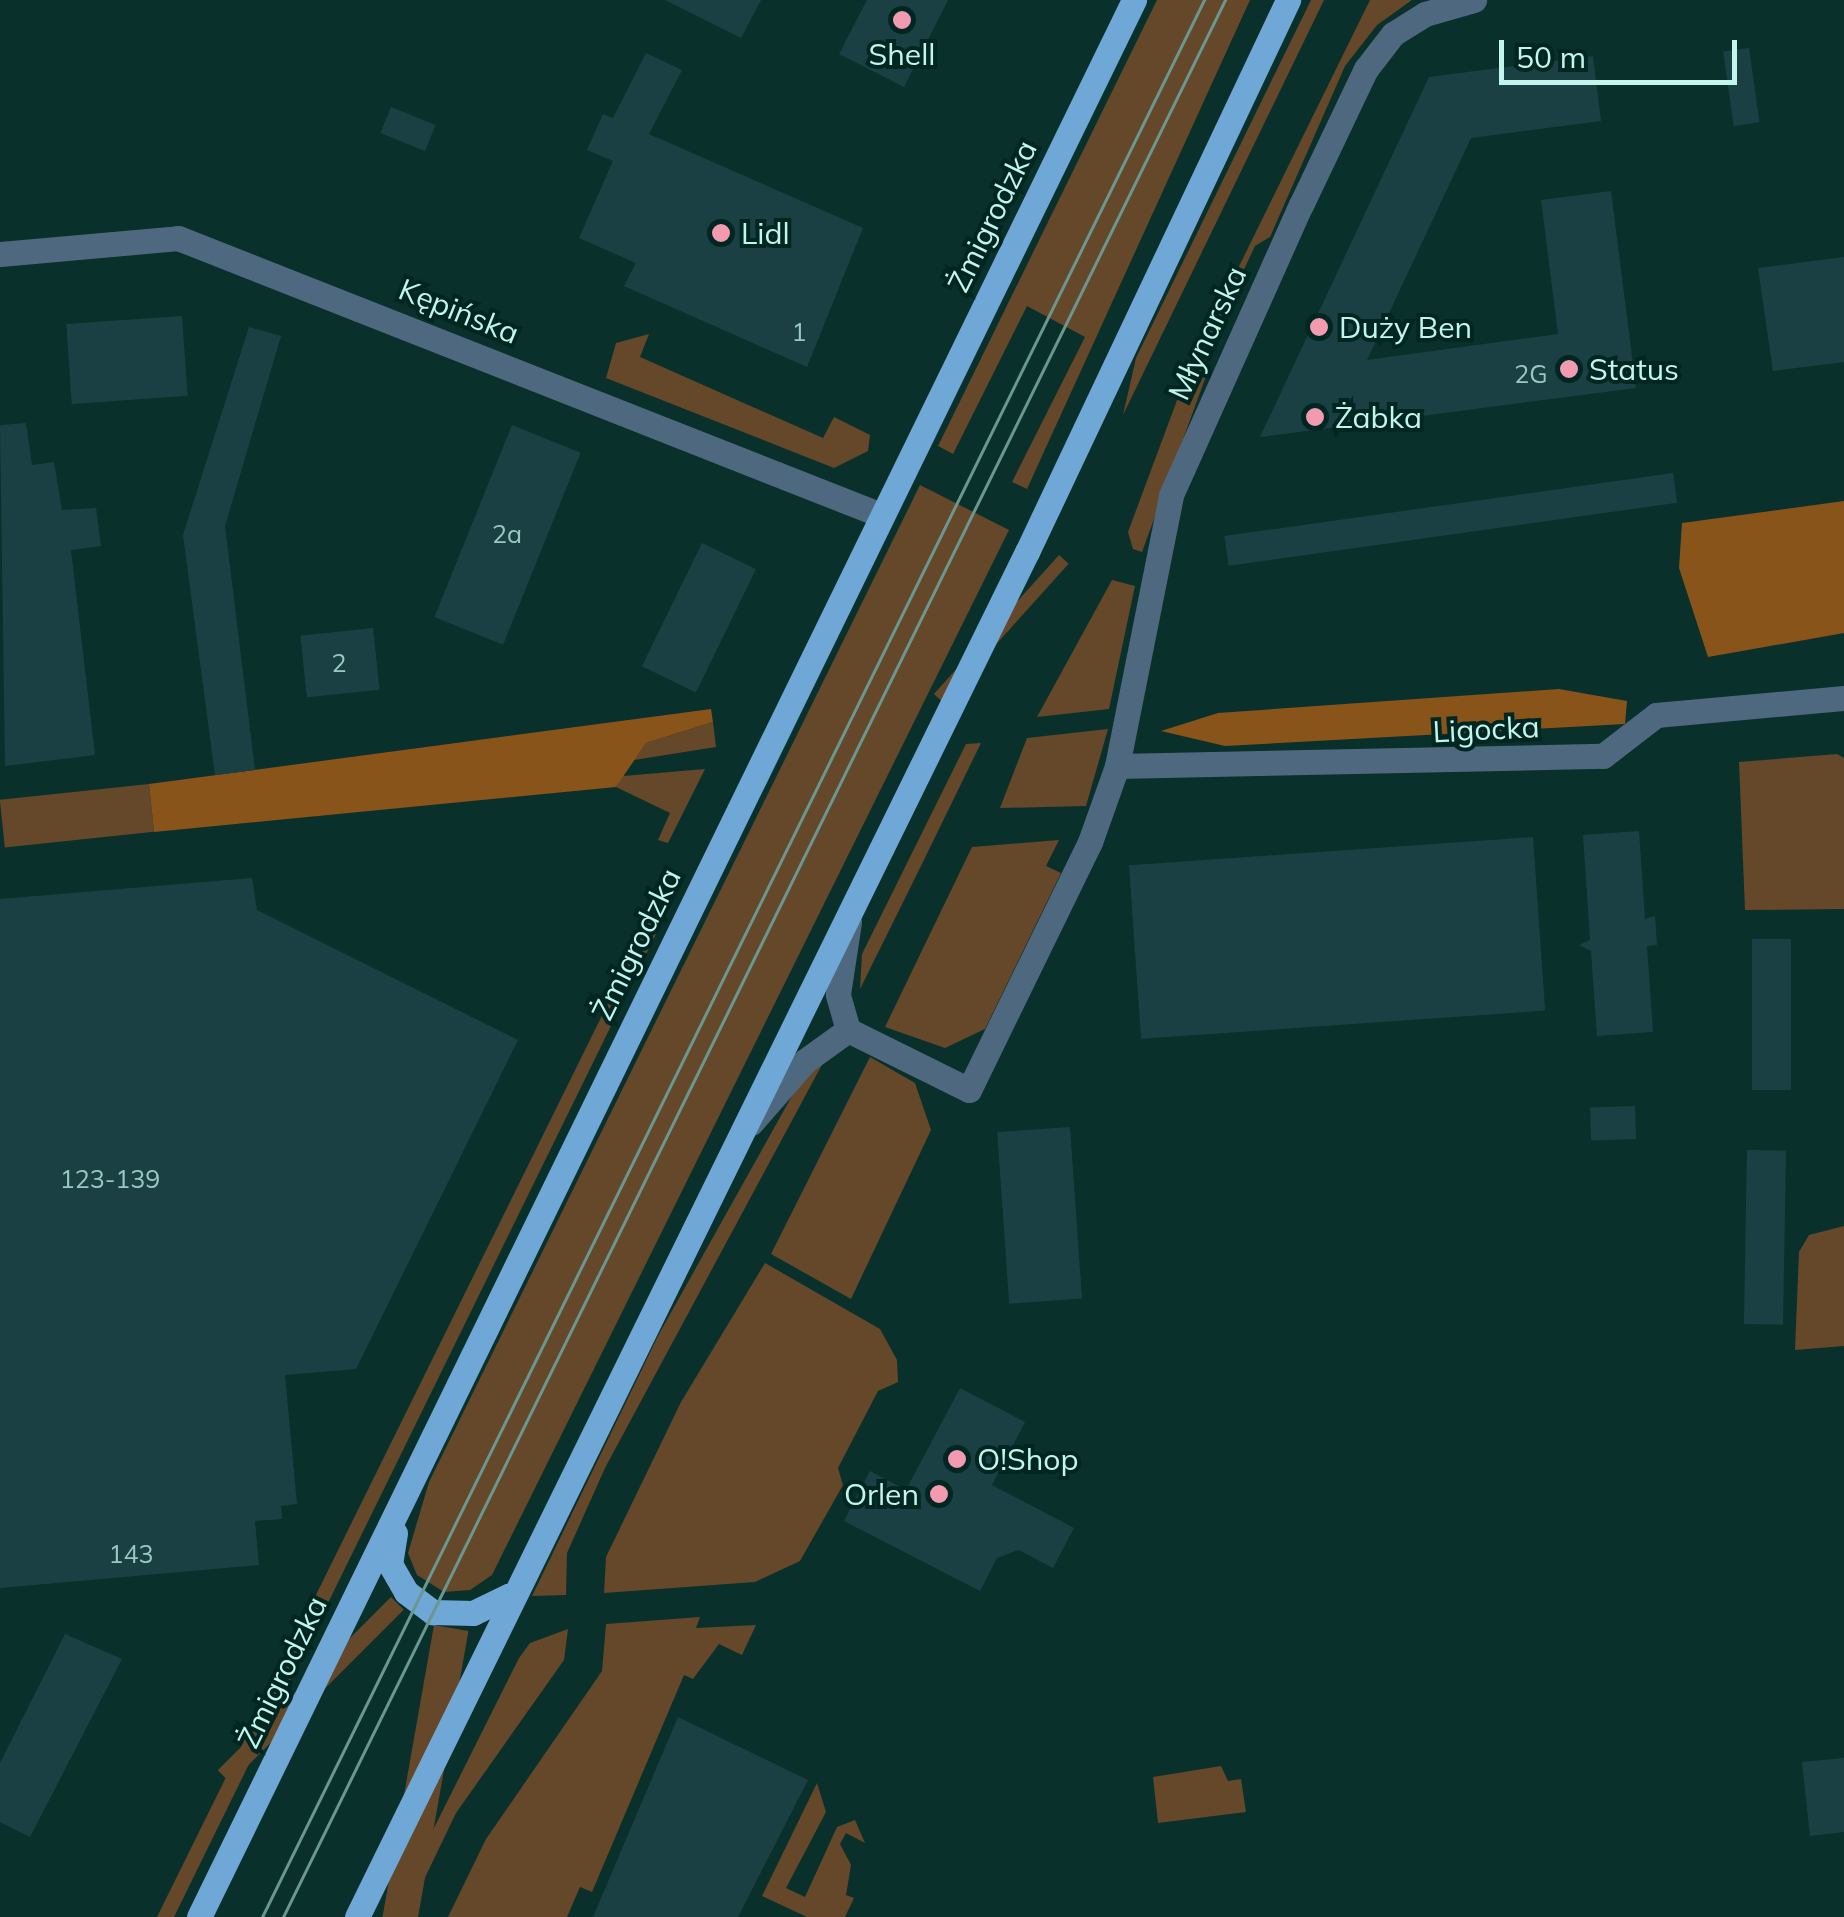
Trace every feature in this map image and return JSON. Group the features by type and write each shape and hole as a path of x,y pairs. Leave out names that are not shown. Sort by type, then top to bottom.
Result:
{"main road":[{"name":"Żmigrodzka","path":"199,1917 1134,0"},
{"path":"357,1917 508,1596 849,917 1283,6"},
{"path":"401,1504 390,1564 416,1602 433,1612 473,1613 508,1596"}],"street":[{"name":"Młynarska","path":"848,1030 969,1090 1061,914 1117,766 1171,495 1316,173 1366,69 1393,34 1426,14 1474,0"},
{"name":"Kępińska","path":"0,254 178,238 881,515"},
{"name":"Ligocka","path":"1117,766 1207,770 1603,756 1656,715 1844,698"},
{"path":"742,1133 805,1062 848,1030 838,994 849,917"}],"shaded area":[{"path":"1157,0 1250,0 1027,489 1012,482 1085,337 1027,306 953,454 938,446"},
{"path":"1311,0 1324,0 1123,415 1136,358"},
{"path":"1370,0 1412,0 1377,25 1345,66 1270,237 1255,246 1204,354 1209,368 1142,552 1133,549 1128,532 1189,368"},
{"path":"649,334 640,357 823,438 834,417 870,435 868,451 834,468 606,378 616,343"},
{"path":"920,485 1009,530 492,1575 470,1590 444,1592 417,1575 408,1553 429,1482"},
{"path":"1844,501 1844,633 1708,657 1679,568 1682,523"},
{"path":"1059,555 1069,564 944,703 934,694"},
{"path":"1112,580 1135,586 1109,709 1037,717"},
{"path":"1559,689 1627,701 1625,724 1225,746 1161,731 1218,713"},
{"path":"711,709 713,722 646,743 616,787 154,832 149,784"},
{"path":"713,722 716,747 634,760 646,743"},
{"path":"1108,729 1086,806 1000,808 1027,738"},
{"path":"981,743 860,989 862,954 966,744"},
{"path":"1837,754 1844,758 1844,909 1745,910 1739,762"},
{"path":"705,769 668,843 658,840 670,813 616,787 623,776"},
{"path":"149,784 154,832 5,847 0,800"},
{"path":"1059,840 1046,866 1061,873 985,1029 945,1048 885,1027 972,847"},
{"path":"660,898 660,926 174,1917 157,1917"},
{"path":"870,1057 915,1083 931,1130 851,1299 771,1254"},
{"path":"824,1061 605,1468 567,1553 566,1595 532,1596 659,1334 802,1078"},
{"path":"1844,1226 1844,1346 1795,1350 1799,1252 1809,1235"},
{"path":"765,1263 880,1329 897,1360 898,1382 878,1391 838,1468 843,1485 800,1561 755,1582 604,1593 606,1557 681,1402"},
{"path":"391,1597 404,1610 230,1783 218,1770"},
{"path":"700,1617 696,1628 756,1625 742,1655 719,1644 693,1679 684,1675 592,1892 580,1887 567,1917 448,1917 486,1839 602,1671 606,1624"},
{"path":"434,1625 468,1631 418,1917 383,1917"},
{"path":"568,1629 564,1660 456,1813 420,1888 407,1882 519,1658 530,1643"},
{"path":"1221,1766 1228,1781 1241,1779 1246,1812 1158,1823 1153,1777"},
{"path":"817,1783 826,1812 786,1888 805,1897 837,1827 855,1820 865,1843 846,1833 840,1844 851,1865 846,1895 854,1898 845,1917 807,1917 762,1896"}],"building":[{"path":"665,0 761,0 741,38"},
{"path":"867,0 948,0 904,87 839,54"},
{"path":"1749,48 1759,122 1734,126 1723,52"},
{"name":"Lidl","path":"646,53 682,70 649,134 863,228 807,367 624,286 636,263 579,238 613,161 587,150 603,114 613,118"},
{"path":"1593,56 1601,121 1471,138 1367,360 1558,334 1541,200 1611,191 1636,388 1260,437 1429,77"},
{"path":"391,107 436,125 425,151 381,133"},
{"path":"1844,257 1844,362 1773,371 1758,268"},
{"path":"182,316 188,396 72,404 66,324"},
{"path":"249,327 281,336 225,526 255,770 215,775 183,535"},
{"path":"26,423 32,465 54,462 62,510 96,508 101,546 71,550 95,755 5,766 0,425"},
{"path":"512,425 581,453 503,645 434,617"},
{"path":"1673,473 1677,503 1229,566 1224,536"},
{"path":"702,543 756,569 696,692 642,666"},
{"path":"373,628 379,690 307,697 300,636"},
{"path":"1639,831 1645,919 1655,916 1657,945 1647,946 1653,1032 1597,1036 1591,951 1579,945 1590,940 1583,835"},
{"path":"1533,837 1545,1011 1141,1039 1129,865"},
{"path":"252,878 257,910 518,1040 356,1369 285,1375 297,1504 281,1506 282,1519 255,1521 259,1565 0,1588 0,899"},
{"path":"1752,939 1791,939 1791,1090 1752,1090"},
{"path":"1635,1106 1636,1139 1591,1141 1590,1108"},
{"path":"1070,1127 1082,1299 1009,1304 997,1132"},
{"path":"1747,1150 1786,1151 1783,1325 1744,1324"},
{"path":"960,1388 1025,1422 992,1485 1074,1528 1053,1568 1019,1550 997,1558 980,1591 844,1521 870,1471 906,1490"},
{"path":"65,1634 122,1659 30,1837 0,1822 0,1763"},
{"path":"678,1717 808,1780 738,1917 593,1917"},
{"path":"1844,1758 1844,1832 1810,1836 1802,1762"}],"tram line":[{"path":"262,1917 1204,0"},
{"path":"283,1917 1225,0"}],"place":[{"name":"Shell","path":"902,20"},
{"name":"Lidl","path":"721,233"},
{"name":"Duży Ben","path":"1319,327"},
{"name":"Status","path":"1569,369"},
{"name":"Żabka","path":"1315,417"},
{"name":"O!Shop","path":"957,1459"},
{"name":"Orlen","path":"939,1494"}]}
